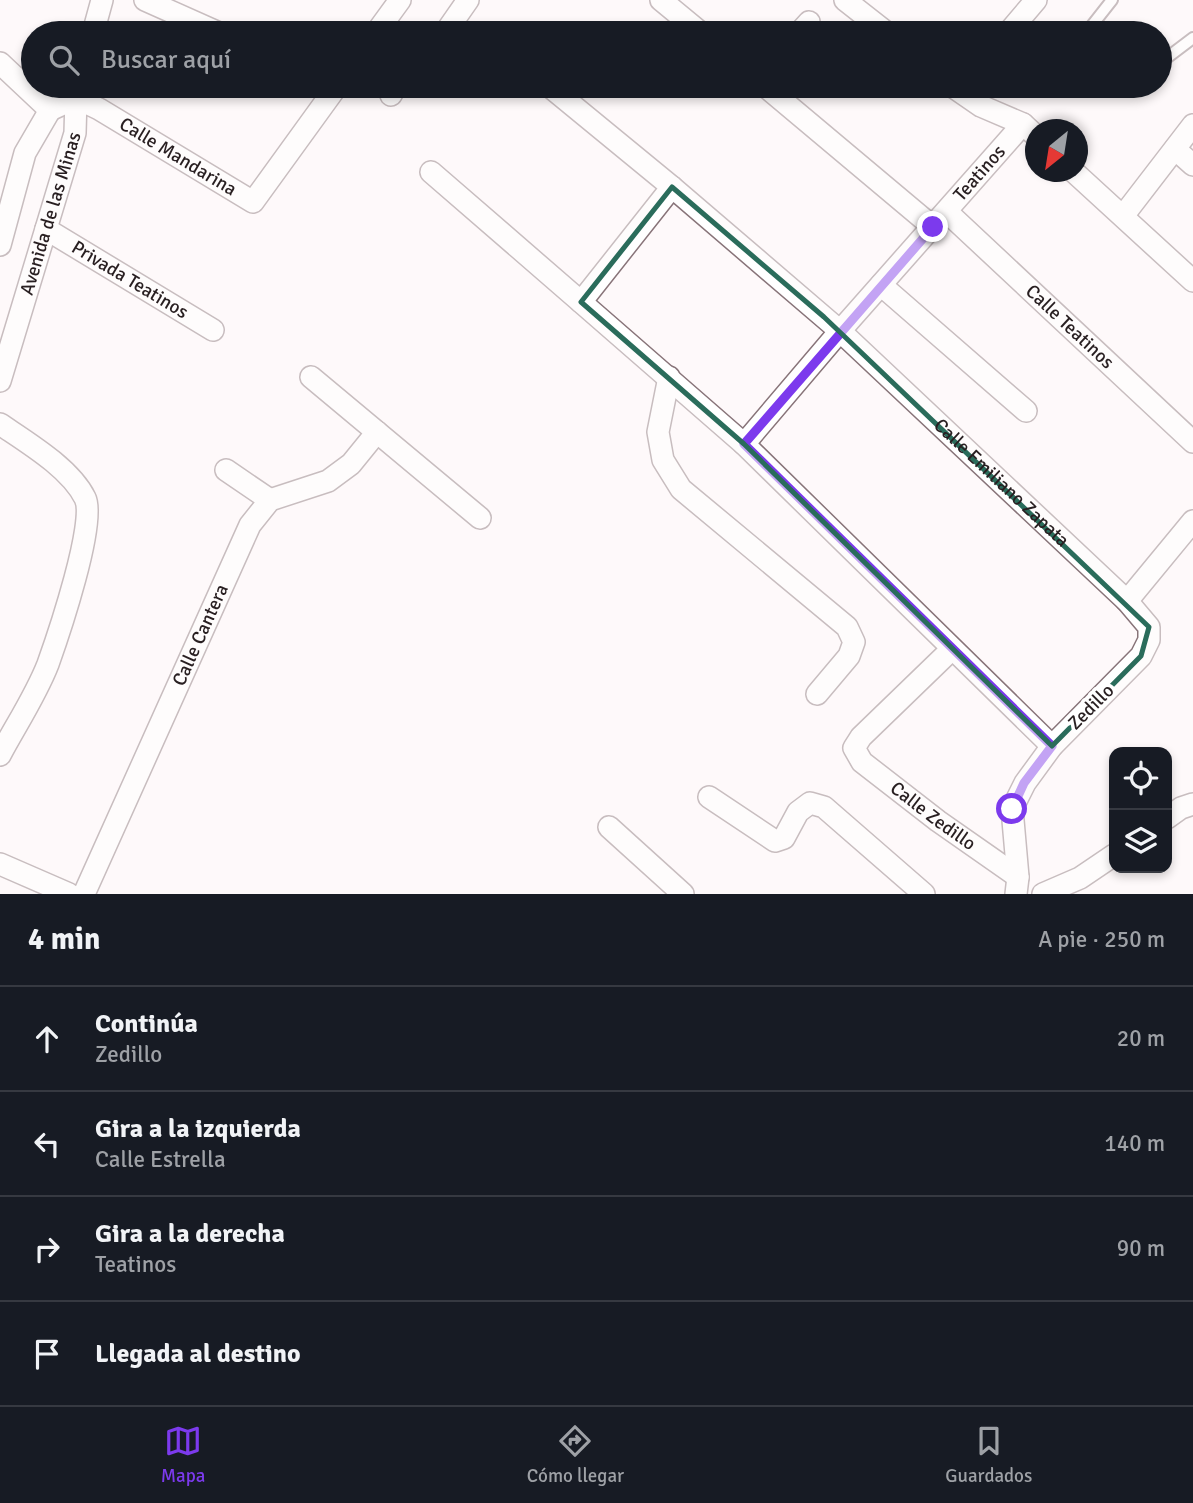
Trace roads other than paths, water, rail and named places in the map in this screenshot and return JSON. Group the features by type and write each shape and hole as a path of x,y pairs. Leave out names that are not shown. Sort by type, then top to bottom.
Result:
{"street":[{"path":"96,21 102,0"},
{"path":"145,0 192,21"},
{"path":"385,21 400,0"},
{"path":"453,21 468,0"},
{"path":"661,0 686,21"},
{"path":"1018,21 1036,0"},
{"path":"851,2 873,21"},
{"path":"0,63 21,83"},
{"path":"37,98 50,110 68,98"},
{"name":"Avenida de las Minas","path":"0,381 75,133 77,98"},
{"name":"Calle Mandarina","path":"85,98 253,202 328,98"},
{"name":"Calle Emiliano Zapata","path":"564,98 840,331 1127,601 1149,626 1149,640"},
{"name":"Calle Teatinos","path":"781,98 940,219 1193,442"},
{"path":"971,98 981,106 1025,128"},
{"name":"Avenida de las Minas","path":"0,245 4,209 25,153 50,110"},
{"path":"1123,216 1193,125"},
{"name":"Teatinos","path":"744,444 940,219 1025,134"},
{"path":"1175,149 1193,165"},
{"path":"430,172 744,444 1052,746"},
{"path":"1085,182 1193,281"},
{"path":"581,302 672,187"},
{"name":"Privada Teatinos","path":"46,229 213,330"},
{"path":"881,285 1026,411"},
{"path":"311,377 480,518"},
{"path":"669,377 658,432 663,460 681,489 847,627 854,642 849,656 817,694"},
{"path":"0,424 72,478 87,500 87,510 86,531 47,666 0,755"},
{"path":"226,470 270,500 328,481 351,464 377,432"},
{"name":"Calle Cantera","path":"84,894 250,525 270,500"},
{"path":"1127,601 1193,521"},
{"name":"Zedillo","path":"1017,886 1012,809 1024,783 1052,746 1141,656 1149,640"},
{"name":"Calle Zedillo","path":"952,649 861,737 854,748 862,762 1017,886"},
{"path":"709,797 775,841 784,838 798,812 810,803 824,807 924,894"},
{"path":"1172,814 1193,804"},
{"path":"609,827 683,894"},
{"path":"1043,894 1080,878 1109,858"},
{"path":"0,864 69,894"}],"lane":[{"path":"1095,21 1112,0"},
{"path":"1172,54 1193,38"}]}
